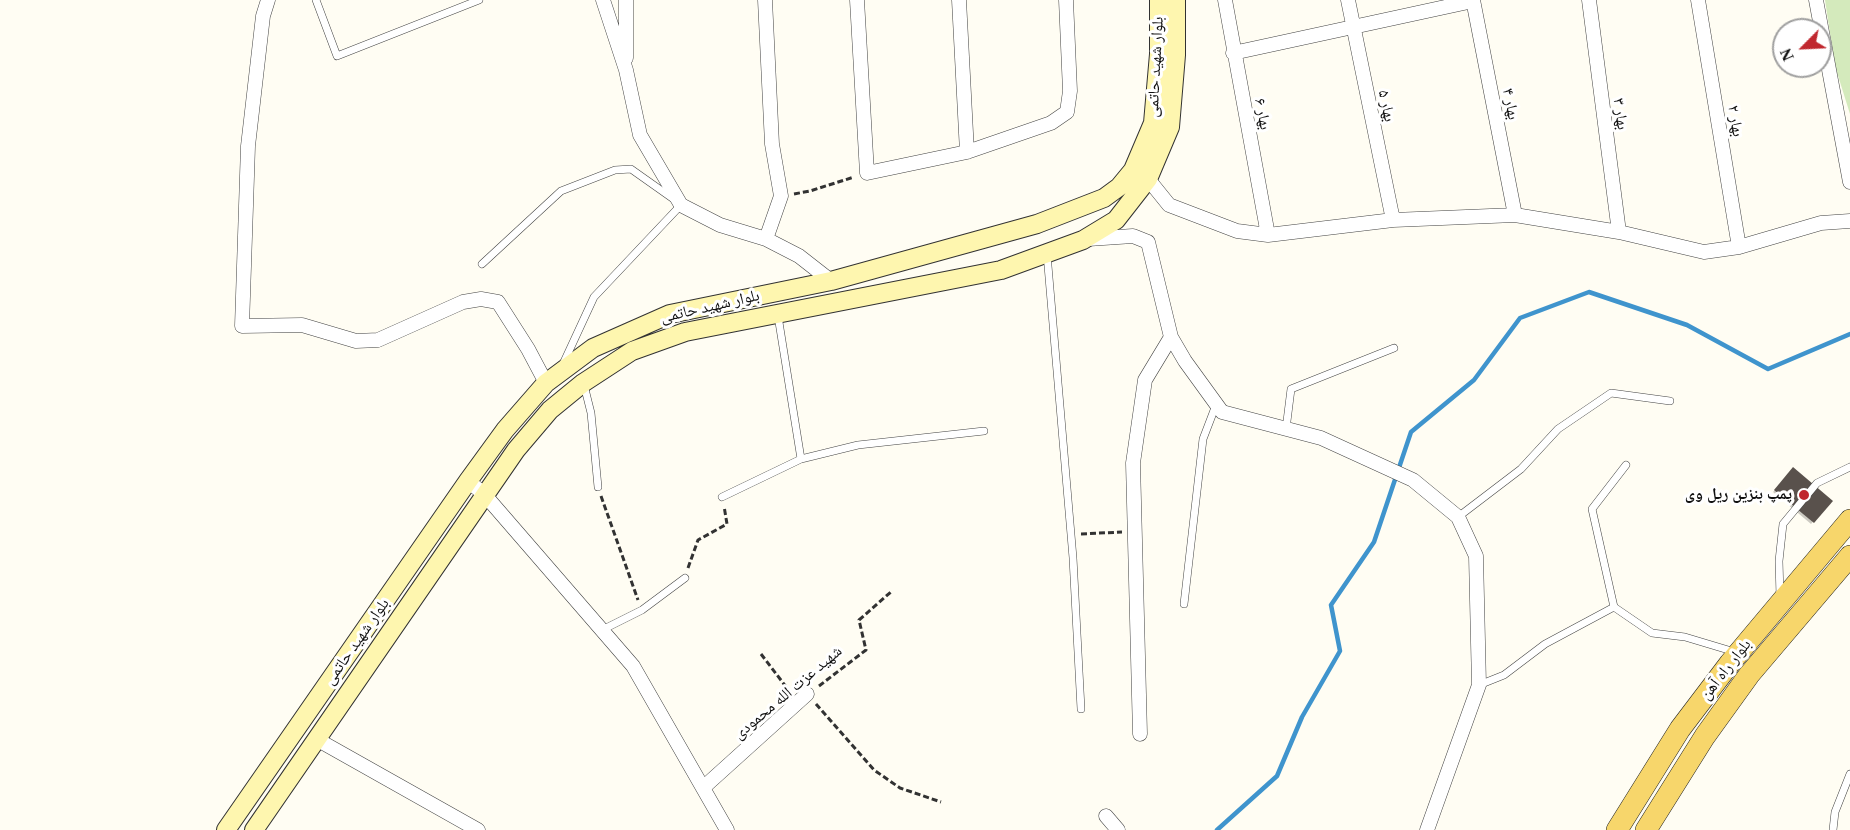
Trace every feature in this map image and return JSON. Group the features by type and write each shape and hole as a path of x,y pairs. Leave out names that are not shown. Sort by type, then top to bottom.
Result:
{"main road":[{"name":"بلوار شهید حاتمی","path":"226,830 468,481 505,430 552,378 593,348 670,314 831,281 1037,224 1104,198 1119,187 1133,170 1153,123 1159,54 1159,0"},
{"name":"بلوار شهید حاتمی","path":"254,830 516,450 550,410 583,383 632,351 685,332 777,312 1001,270 1083,240 1116,220 1148,179 1170,127 1176,56 1176,0"},
{"path":"831,281 834,303"},
{"name":"بلوار راه آهن","path":"1617,830 1680,729 1739,653 1850,520"},
{"name":"بلوار راه آهن","path":"1646,830 1705,736 1749,675 1850,556"}],"street":[{"path":"268,0 263,16 248,146 242,326 302,325 356,341 378,340 463,302 481,299 498,302 528,349 552,378"},
{"path":"603,0 626,70 640,135 681,205 720,225 766,239 799,256 831,281"},
{"path":"626,0 626,70"},
{"path":"765,0 772,144 781,196 766,239"},
{"path":"857,0 867,173 967,152 1051,123 1067,112 1071,92 1066,0"},
{"path":"959,0 967,152"},
{"name":"بهار ۶","path":"1225,0 1268,235"},
{"name":"بهار ۵","path":"1348,0 1393,220"},
{"path":"1233,53 1473,0"},
{"name":"بهار ۴","path":"1473,0 1515,215"},
{"name":"بهار ۳","path":"1589,0 1619,232"},
{"name":"بهار ۲","path":"1698,0 1739,247"},
{"path":"1816,0 1850,182"},
{"path":"1148,179 1169,205 1237,231 1268,235 1393,220 1515,215 1619,232 1704,252 1739,247 1821,223 1850,221"},
{"path":"1083,240 1119,235 1133,236 1148,242 1171,337 1222,412 1321,438 1413,480 1458,517 1476,556 1479,685 1427,830"},
{"path":"1140,734 1133,463 1145,380 1171,337"},
{"path":"468,481 484,494 633,666 727,830"},
{"name":"شهید عزت الله محمودی","path":"704,787 803,698"},
{"path":"318,740 478,830"},
{"path":"1106,816 1118,830"}],"lane":[{"path":"316,0 337,56 479,0"},
{"path":"482,264 561,191 615,170 631,169 681,205 594,297 552,378"},
{"path":"1047,254 1070,534 1081,709"},
{"path":"777,312 801,459"},
{"path":"1286,429 1291,389 1394,348"},
{"path":"583,383 591,413 598,488"},
{"path":"1458,517 1521,469 1558,429 1611,393 1670,401"},
{"path":"1184,604 1203,439 1216,405"},
{"path":"722,497 801,459 858,445 984,430"},
{"path":"1626,465 1592,509 1614,607 1652,633 1685,637 1739,653"},
{"path":"1780,603 1779,561 1783,524 1817,483 1850,466"},
{"path":"602,630 642,610 685,578"},
{"path":"1479,685 1504,675 1545,644 1614,607"},
{"path":"1833,830 1835,812 1850,774"}],"path":[{"path":"781,196 810,191 867,173"},
{"path":"598,488 642,610"},
{"path":"685,578 698,540 727,524 722,497"},
{"path":"1070,534 1134,531"},
{"name":"شهید عزت الله محمودی","path":"803,698 866,650 859,620 892,591"},
{"path":"761,654 874,770 900,788 941,802"}],"green space":[{"path":"1825,0 1850,0 1850,114 1835,66 1832,18 1828,18"}],"building":[{"name":"پمپ بنزین ریل وی","path":"1793,467 1833,501 1814,523 1774,490"}],"waterway":[{"path":"1217,830 1277,776 1302,717 1340,651 1331,605 1374,542 1411,432 1474,380 1520,318 1589,292 1687,325 1768,369 1850,334"}],"place":[{"name":"پمپ بنزین ریل وی","path":"1804,495"}]}
